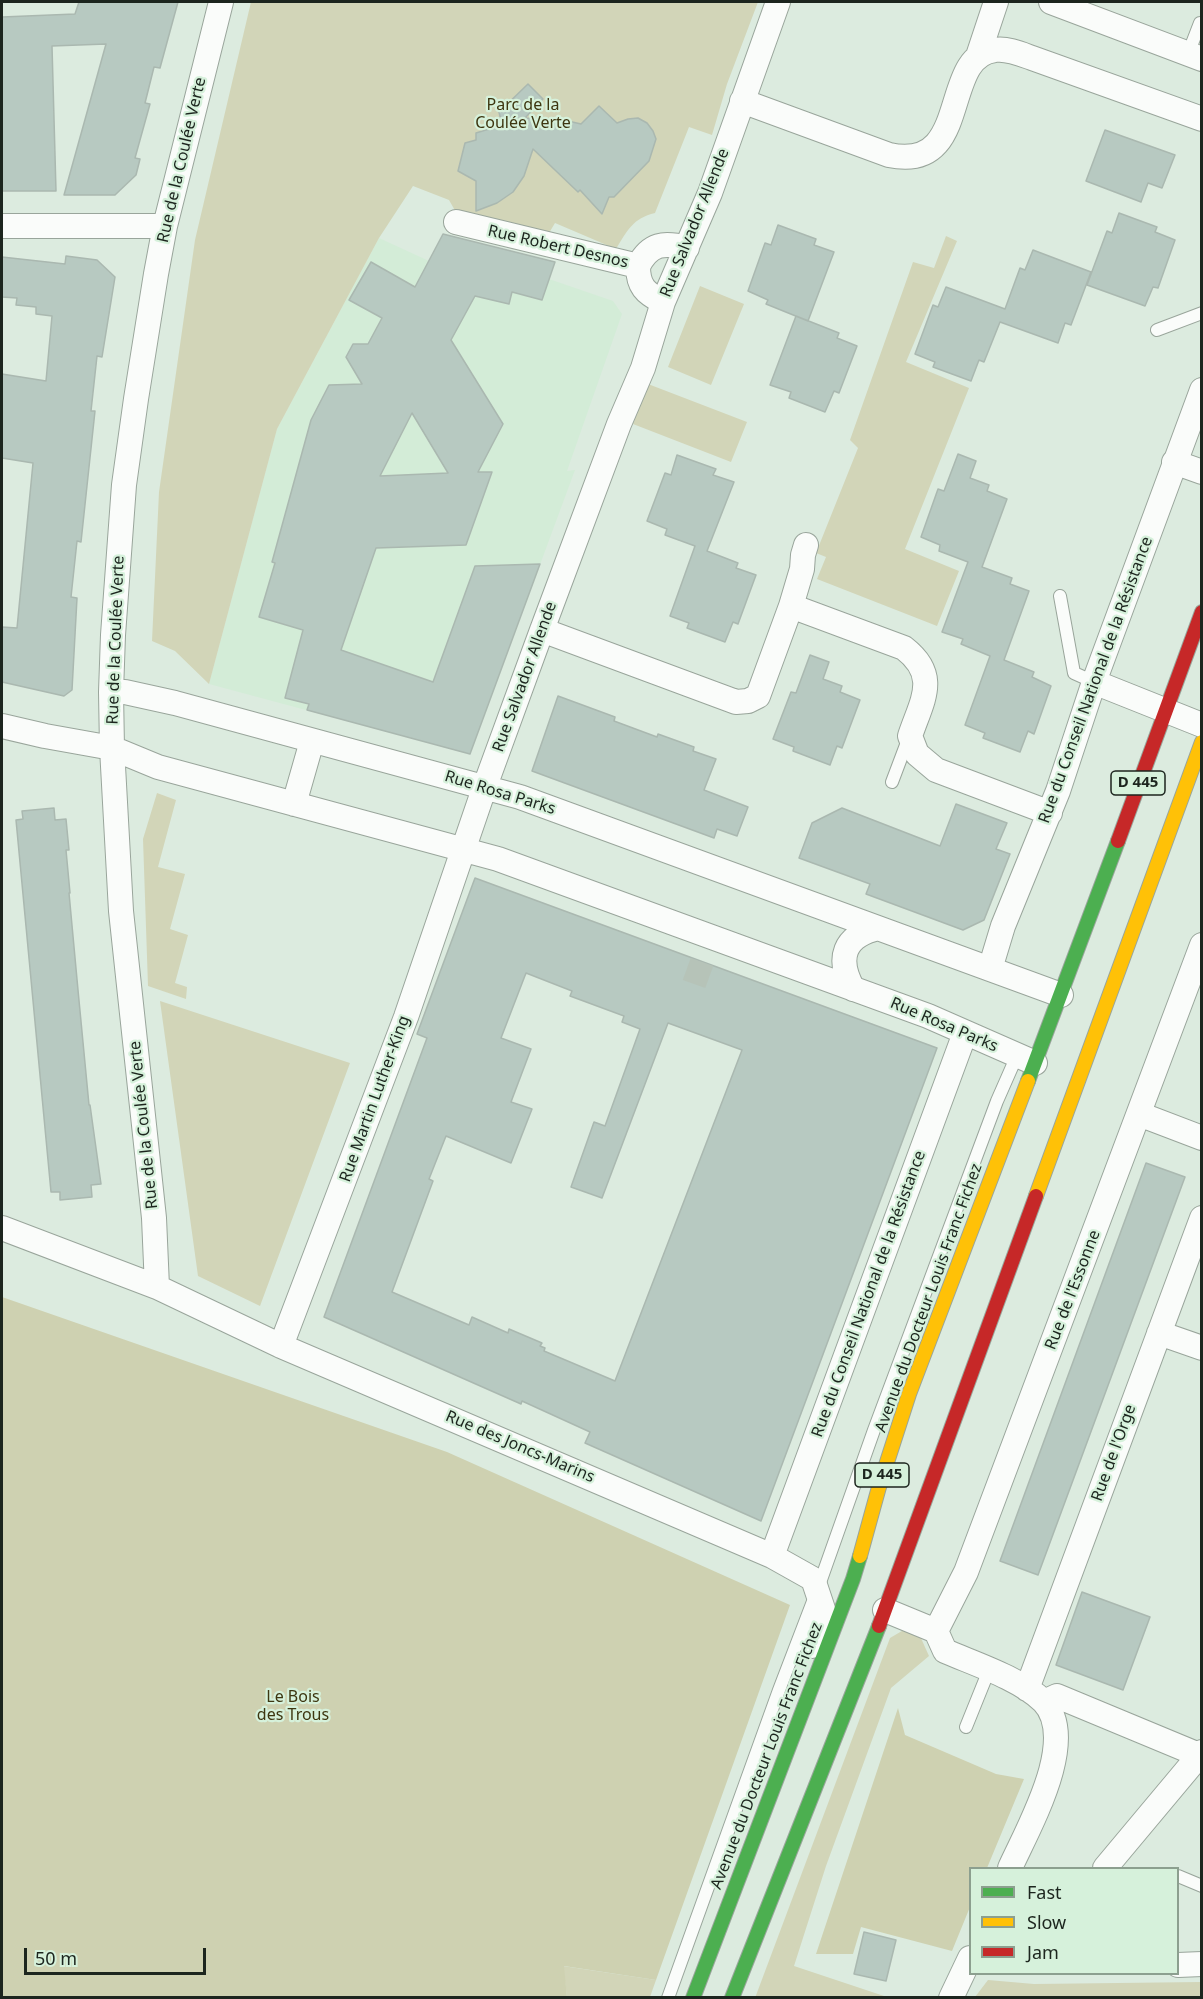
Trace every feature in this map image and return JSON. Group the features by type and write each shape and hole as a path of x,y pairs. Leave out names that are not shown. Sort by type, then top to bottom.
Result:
{"main road":[{"name":"Avenue du Docteur Louis Franc Fichez","path":"693,1998 852,1579 909,1394 1033,1050 1066,998 1164,711 1202,612"},
{"name":"D 445","path":"732,1998 885,1610 1202,742"},
{"path":"1090,1012 1106,1004"},
{"path":"984,1340 1000,1255"}],"street":[{"name":"Rue de la Coulée Verte","path":"157,1287 154,1218 121,911 112,748 113,634 124,485 165,226 221,2"},
{"name":"Rue Salvador Allende","path":"464,850 542,630 643,368 663,302 710,193 778,2"},
{"path":"742,101 889,155 903,158 917,157 930,150 941,140 968,71 978,56 996,2"},
{"path":"1051,2 1195,56"},
{"path":"978,56 995,50 1013,52 1202,119"},
{"name":"Rue Robert Desnos","path":"456,222 639,266 644,254 656,246 671,244 687,248"},
{"path":"2,226 165,226"},
{"path":"639,266 639,278 647,294 663,302"},
{"name":"Rue du Conseil National de la Résistance","path":"990,969 1003,926 1050,813 1094,682 1202,390"},
{"path":"1174,462 1202,472"},
{"path":"542,630 736,702 748,701 758,696 791,606 802,569 806,545"},
{"path":"791,606 904,648 917,659 925,672 927,687 910,736 917,754 936,770 1050,813"},
{"path":"1094,682 1202,725"},
{"name":"Rue Rosa Parks","path":"111,692 125,692 175,703 485,786 1066,998"},
{"name":"Rue Rosa Parks","path":"2,726 112,748 158,767 498,859 928,1016 965,1033 1033,1050"},
{"path":"294,804 312,741"},
{"name":"Rue Martin Luther-King","path":"281,1346 406,1017 464,850"},
{"path":"852,989 844,964 846,951 851,940 861,932 878,928"},
{"name":"Rue de l'Essonne","path":"936,1631 966,1572 1202,945"},
{"name":"Rue du Conseil National de la Résistance","path":"772,1556 965,1033"},
{"path":"1139,1114 1202,1138"},
{"name":"Rue de l'Orge","path":"1035,1696 1159,1333 1202,1218"},
{"name":"Rue des Joncs-Marins","path":"2,1228 157,1287 281,1346 515,1444 772,1556 813,1579 818,1591"},
{"path":"1159,1333 1202,1348"},
{"path":"764,1811 823,1609 818,1591"},
{"path":"885,1610 936,1631 945,1651 989,1670 1035,1696 1056,1723 1057,1750 1047,1786 1011,1867"},
{"path":"1035,1696 1057,1696 1200,1754 1107,1867"},
{"path":"951,1998 969,1960"},
{"path":"1179,1965 1202,1964"}],"lane":[{"path":"1195,56 1200,23"},
{"path":"1156,330 1202,313"},
{"path":"1060,596 1074,673 1094,682"},
{"path":"892,782 910,736"},
{"path":"668,1998 779,1690 818,1591 878,1419 997,1101 1066,998"},
{"path":"966,1727 989,1670"},
{"path":"1179,1876 1202,1886"}],"shaded area":[{"path":"443,234 555,262 549,279 613,301 622,314 567,471 575,470 470,754 209,684 277,429 379,238 429,261"}],"green space":[{"name":"Parc de la Coulée Verte","path":"251,2 758,2 727,84 712,135 689,127 655,213 636,222 627,231 616,249 555,223 546,238 457,214 449,200 413,186 379,238 277,429 209,684 175,651 152,641 159,492 195,240"},
{"path":"946,236 957,241 906,362 969,388 905,549 959,571 937,626 817,579 826,557 816,553 858,448 850,440 913,262 934,268"},
{"path":"700,286 744,304 711,385 668,367"},
{"path":"648,384 747,422 731,462 633,424"},
{"path":"157,793 176,800 158,867 185,874 170,929 188,935 175,983 187,987 186,999 148,986 143,839"},
{"path":"160,1001 350,1063 260,1306 198,1276"},
{"name":"Le Bois des Trous","path":"2,1297 447,1452 790,1605 656,1980 564,1966 567,1997 2,1997"},
{"path":"907,1628 920,1636 929,1656 891,1688 826,1866 794,1966 887,1997 755,1998 890,1638"},
{"path":"898,1708 905,1735 996,1774 1024,1779 987,1867 969,1867 969,1909 952,1951 861,1927 853,1954 816,1954"},
{"path":"563,1966 656,1980 650,1997 567,1997"},
{"path":"988,1980 1034,1984 1201,1982 1201,1997 975,1997"}],"building":[{"path":"79,2 178,2 160,68 154,67 145,103 150,104 135,158 140,159 136,175 115,195 64,195 106,44 52,46 56,191 2,191 2,17 75,14"},
{"path":"528,84 543,99 525,118 581,124 599,106 617,123 638,118 647,123 653,131 656,139 649,161 614,197 609,197 602,214 580,190 578,192 533,149 524,176 513,192 497,203 476,211 476,181 458,171 465,143 476,140 476,133 502,125 499,112"},
{"path":"1105,130 1175,155 1162,188 1148,183 1141,202 1086,181"},
{"path":"1119,213 1157,227 1155,232 1175,240 1158,288 1153,287 1145,306 1087,285 1107,231 1112,233"},
{"path":"778,225 816,239 814,245 834,252 808,321 766,304 768,300 748,291 765,243 771,245"},
{"path":"443,234 555,262 542,300 512,292 509,304 475,296 451,340 503,424 478,472 492,472 466,545 376,548 341,650 433,682 475,566 540,564 470,754 307,710 309,704 285,698 303,630 259,617 311,420 329,385 362,384 346,357 353,344 368,344 382,318 349,300 371,262 415,287","holes":["412,413 448,473 380,476"]},
{"path":"1033,250 1091,272 1071,325 1065,323 1058,343 1000,322 984,362 979,360 971,381 933,367 935,362 915,354 933,305 938,307 946,287 1005,309 1020,268 1025,270"},
{"path":"66,256 97,260 115,277 102,357 97,356 91,411 95,411 81,542 77,541 71,597 77,598 72,690 64,696 2,682 2,627 17,628 33,463 2,458 2,374 46,381 52,316 36,314 36,307 16,305 17,298 2,297 2,257 65,264"},
{"path":"796,316 839,333 837,338 857,346 839,393 834,391 825,412 789,398 791,392 770,385"},
{"path":"958,454 976,461 970,478 989,485 987,491 1007,499 982,567 1012,578 1010,584 1029,591 1004,660 1034,672 1032,677 1051,686 1034,734 1028,731 1020,752 983,738 985,733 965,725 990,656 961,644 963,639 942,632 968,562 939,551 940,545 921,537 938,489 944,491"},
{"path":"677,455 716,469 713,475 734,482 707,551 738,563 736,568 756,575 738,624 733,622 725,642 687,628 689,623 670,616 695,546 665,535 667,529 647,521 665,473 671,475"},
{"path":"810,655 829,662 823,679 842,686 840,692 860,700 842,748 837,746 830,765 793,751 794,747 773,739 791,692 796,693"},
{"path":"558,696 615,717 614,721 657,737 658,734 694,747 693,751 716,759 704,790 748,807 737,836 717,829 714,838 532,771"},
{"path":"956,804 1007,823 996,849 1010,854 984,920 963,930 866,894 870,884 799,858 812,823 842,808 940,846"},
{"path":"54,808 55,820 66,819 69,893 89,1105 101,1184 91,1185 92,1197 60,1200 60,1192 51,1192 16,820 23,819 22,811"},
{"path":"475,878 937,1048 761,1521 585,1443 590,1432 324,1317 427,1038 417,1034","holes":["526,973 572,991 570,996 624,1016 622,1022 640,1029 605,1126 594,1122 571,1187 602,1198 668,1023 742,1050 615,1381 544,1351 545,1348 540,1346 542,1343 509,1329 508,1333 472,1317 469,1325 392,1292 433,1181 429,1179 446,1136 511,1163 532,1109 511,1102 531,1049 501,1038"]},
{"path":"1146,1163 1185,1177 1038,1575 1000,1561"},
{"path":"1082,1592 1150,1617 1123,1690 1056,1665"},
{"path":"864,1932 896,1940 886,1981 854,1974"}],"tunnel":[{"path":"694,984 702,962"}],"traffic: fast":[{"path":"1028,1081 1118,841"},
{"path":"693,1998 860,1556"},
{"path":"732,1998 879,1626"}],"traffic: slow":[{"path":"1036,1196 1202,742"},
{"path":"860,1556 909,1394 1028,1081"}],"traffic: jam":[{"path":"1118,841 1202,612"},
{"path":"879,1626 1036,1196"}]}
